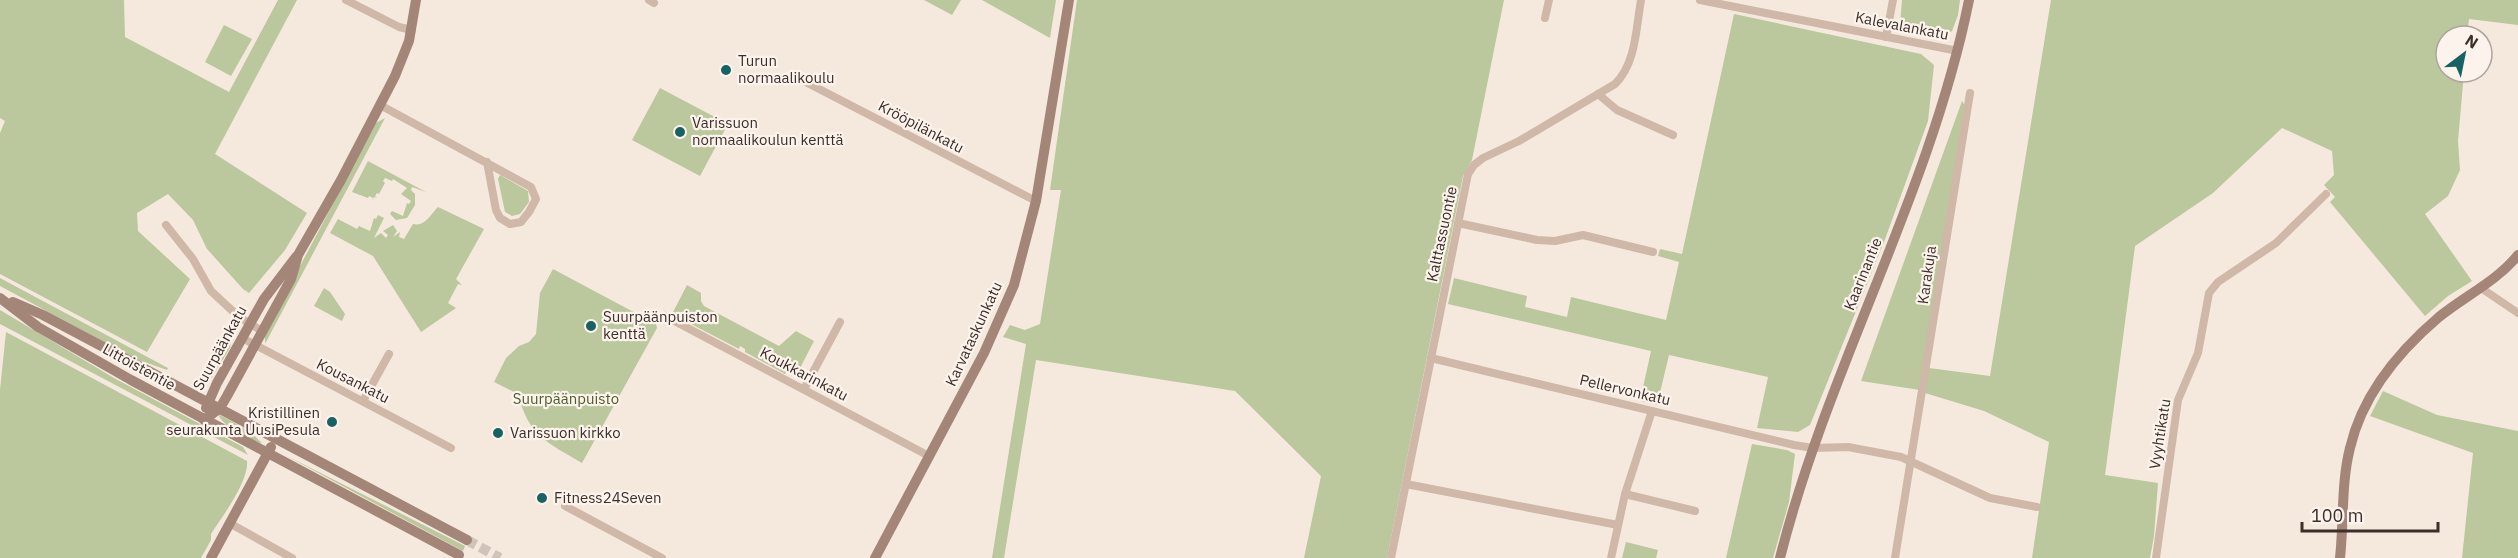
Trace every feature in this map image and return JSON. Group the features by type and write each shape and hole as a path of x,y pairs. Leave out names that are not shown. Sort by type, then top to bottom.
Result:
{"street":[{"path":"346,0 399,27 412,30"},
{"name":"Suurpäänkatu","path":"204,420 207,402 250,323 285,270 298,255 380,105 403,58 412,30 416,0"},
{"name":"Karvataskunkatu","path":"875,558 984,353 1006,305 1025,249 1036,201 1069,0"},
{"path":"1545,18 1549,0"},
{"name":"Kalttassuontie","path":"1392,558 1468,174 1474,165 1615,84 1624,75 1629,62 1641,0"},
{"name":"Kalevalankatu","path":"1700,0 1738,3 1886,38 1958,51"},
{"path":"1886,38 1893,0"},
{"name":"Kaarinantie","path":"1780,558 1812,448 1836,381 1908,202 1939,116 1958,51 1969,0"},
{"name":"Krööpilänkatu","path":"794,76 1036,201"},
{"name":"Karakuja","path":"1895,558 1936,308 1953,186 1970,93"},
{"path":"1598,94 1617,110 1673,135"},
{"path":"380,105 487,162 527,184 533,190 536,199 520,222 510,224 498,214 487,162"},
{"name":"Vyyhtikatu","path":"2156,558 2178,400 2198,353 2209,293 2218,282 2276,243 2326,194"},
{"path":"1458,223 1537,240 1555,241 1583,235 1653,252"},
{"path":"166,225 193,259 211,291 239,317 262,331"},
{"name":"Suurpäänkatu","path":"204,420 220,408 291,279 298,255"},
{"path":"2340,558 2349,450 2355,429 2372,393 2398,359 2433,322 2481,288 2518,255"},
{"path":"2481,288 2518,313"},
{"name":"Littoistentie","path":"0,298 43,315 467,540"},
{"name":"Littoistentie","path":"0,298 38,327 204,420 459,555"},
{"name":"Koukkarinkatu","path":"665,316 929,456"},
{"path":"804,389 840,322"},
{"name":"Kousankatu","path":"242,338 452,448"},
{"path":"363,402 389,354"},
{"name":"Pellervonkatu","path":"1431,358 1812,448 1848,447 1910,460 1990,498 2037,507"},
{"path":"1611,558 1625,494 1652,411"},
{"path":"211,558 275,438"},
{"path":"1406,484 1618,525"},
{"path":"1625,494 1695,511"},
{"path":"565,506 662,558"},
{"path":"231,524 292,558"}],"green space":[{"path":"0,0 124,0 125,37 229,92 278,0 297,0 215,154 307,213 285,250 249,293 207,249 193,220 168,194 137,213 138,231 190,279 147,352 0,274 0,133 5,121 0,118"},
{"path":"924,0 961,0 952,15"},
{"path":"982,0 1056,0 1050,38"},
{"path":"1077,0 1504,0 1472,160 1463,176 1387,558 1304,558 1321,476 1235,391 1036,360 1004,558 992,558 1026,344 1003,337 1010,325 1025,330 1040,324 1061,190 1050,190"},
{"path":"1902,0 1960,0 1958,15 1952,31 1940,37 1900,25"},
{"path":"2051,0 2518,0 2518,25 2469,19 2468,24 2434,24 2434,84 2463,84 2458,141 2460,170 2448,196 2425,214 2472,281 2448,296 2425,316 2330,202 2335,197 2324,185 2334,175 2332,151 2282,128 2213,193 2135,246 2105,475 2158,483 2150,558 2032,558 2049,442 1984,411 1925,393 1929,368 1990,376"},
{"path":"1734,14 1921,54 1934,65 1928,121 1884,242 1810,425 1798,432 1757,428 1768,377 1669,355 1657,405 1640,401 1651,351 1448,304 1454,278 1527,296 1525,307 1567,317 1571,297 1666,320 1679,262 1658,256 1660,249 1682,254"},
{"path":"224,25 252,39 231,76 205,62"},
{"name":"Varissuon normaalikoulun kenttä","path":"660,88 728,124 700,176 632,140"},
{"path":"1962,101 1965,106 1920,390 1861,381"},
{"path":"385,118 265,343 265,332 376,123"},
{"path":"368,161 426,192 412,187 411,190 415,194 415,205 407,218 396,220 390,214 392,211 403,216 407,203 411,201 401,194 407,188 393,179 392,181 385,178 379,194 375,196 377,198 374,197 372,201 373,198 369,196 368,198 352,192"},
{"path":"500,175 528,191 529,202 520,214 512,216 505,212 498,179"},
{"path":"438,207 484,229 456,279 462,285 458,284 448,303 456,308 421,332 373,256 330,233 338,219 357,229 359,226 370,231 374,218 376,219 378,215 384,218 374,238 381,233 386,238 388,235 383,231 393,225 397,231 393,237 400,232 399,237 404,239 413,224 424,222"},
{"name":"Suurpäänpuisto","path":"553,269 656,324 657,328 582,463 541,437 528,420 518,394 494,382 506,358 519,346 529,342 536,334 540,293"},
{"path":"0,278 168,368 167,370 136,359 0,286"},
{"path":"687,285 701,293 704,306 779,346 796,331 814,341 797,374 788,369 785,374 745,352 745,349 740,346 739,349 672,314"},
{"path":"324,288 330,292 345,314 342,321 314,306"},
{"path":"0,310 114,378 243,447 248,455 0,324"},
{"path":"6,332 247,461 244,478 228,509 211,534 211,540 201,558 0,558 0,390"},
{"path":"233,332 230,348 209,382 206,381"},
{"path":"2383,391 2437,415 2518,431 2518,558 2462,558 2473,453 2370,416"},
{"path":"218,414 248,430 262,443 237,433 225,424"},
{"path":"1752,444 1787,450 1795,454 1789,502 1773,558 1726,558"},
{"path":"285,455 465,546 463,551"},
{"path":"1626,542 1658,550 1656,558 1622,558"}],"tunnel":[{"path":"467,540 500,558"}],"place":[{"name":"Turun normaalikoulu","path":"726,70"},
{"name":"Varissuon normaalikoulun kenttä","path":"680,132"},
{"name":"Suurpäänpuiston kenttä","path":"591,326"},
{"name":"Kristillinen seurakunta UusiPesula","path":"332,422"},
{"name":"Varissuon kirkko","path":"498,433"},
{"name":"Fitness24Seven","path":"542,498"}]}
